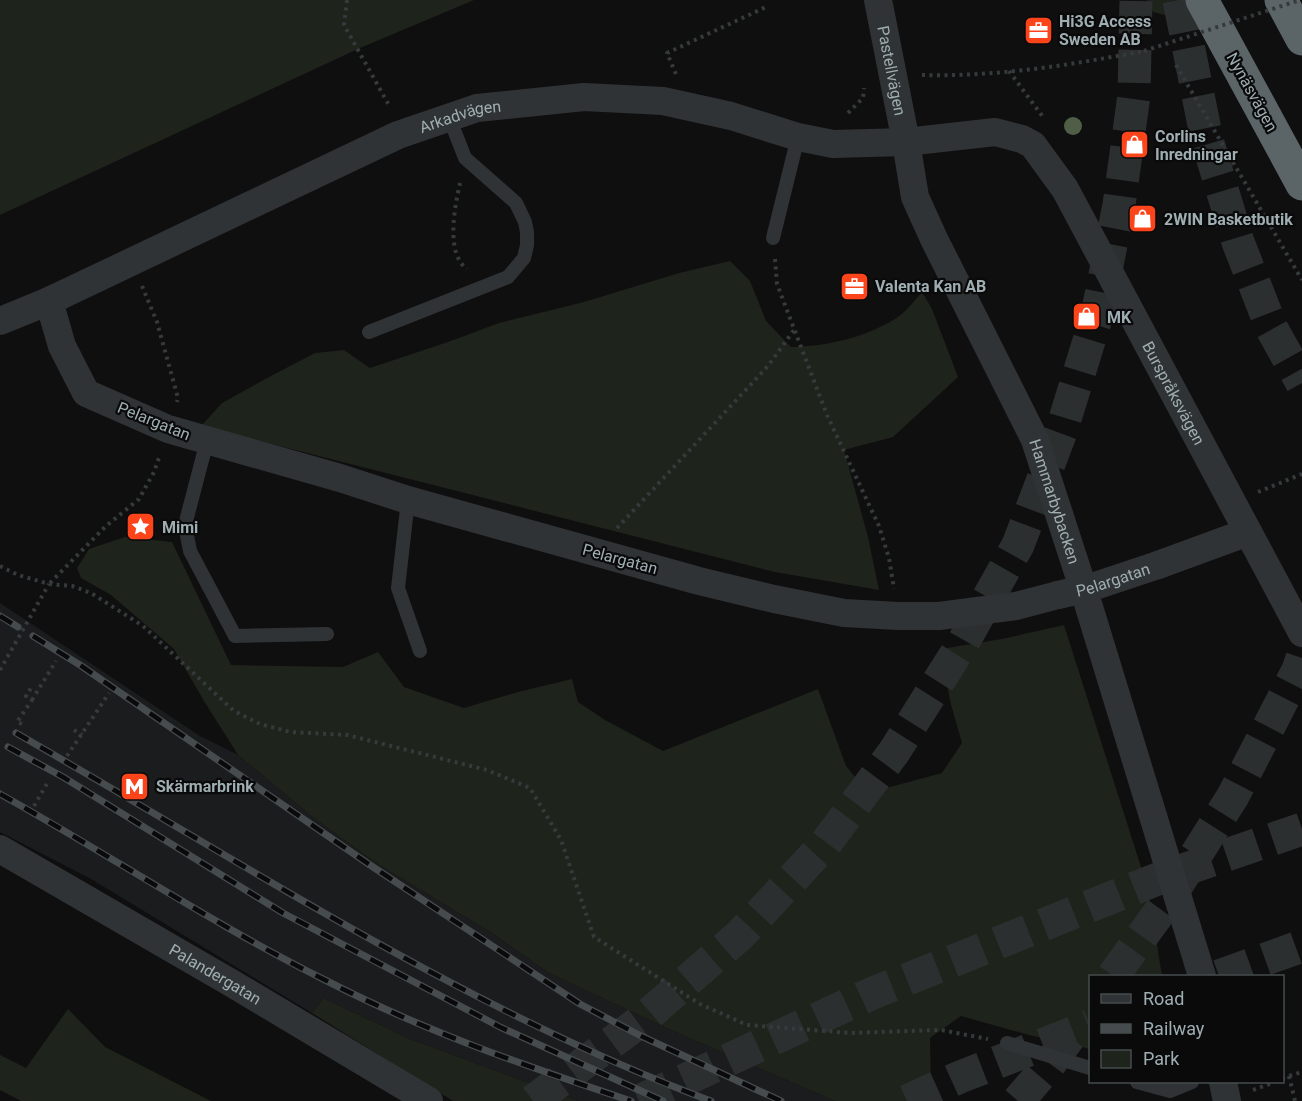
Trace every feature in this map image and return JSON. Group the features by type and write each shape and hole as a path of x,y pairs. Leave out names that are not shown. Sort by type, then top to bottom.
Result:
{"highway":[{"name":"Nynäsvägen","path":"1202,0 1302,184"},
{"path":"1281,0 1302,39"}],"street":[{"name":"Pastellvägen","path":"878,0 906,141"},
{"name":"Arkadvägen","path":"0,321 51,307 131,261 398,135 477,108 584,96 640,99 663,101 731,116 798,137 833,144 906,141"},
{"path":"906,141 995,132 1022,139 1033,146"},
{"name":"Hammarbybacken","path":"906,141 915,197 939,250 1035,440 1086,597 1202,975"},
{"name":"Burspråksvägen","path":"1033,146 1065,189 1302,633"},
{"name":"Pelargatan","path":"51,307 62,346 86,393 168,429 609,557 774,599 844,613 939,616 1016,606 1089,588 1248,532"},
{"name":"Palandergatan","path":"0,849 429,1101"},
{"path":"1223,1083 1227,1101"}],"lane":[{"path":"369,332 508,277 524,258 527,232 516,203 465,158 449,117"},
{"path":"773,238 798,137"},
{"path":"207,441 185,525 190,551 235,636 327,634"},
{"path":"408,500 398,588 420,651"},
{"path":"1007,1043 1089,1068"},
{"path":"1141,1083 1170,1091 1190,1083"}],"path":[{"path":"346,0 344,25 383,96"},
{"path":"932,76 1083,63 1144,51 1300,0"},
{"path":"679,82 667,53 766,7"},
{"path":"1176,64 1302,280"},
{"path":"1010,71 1047,121 1033,146"},
{"path":"844,116 852,111 863,98 865,84 894,79"},
{"path":"465,158 455,205 454,248 463,266 487,284"},
{"path":"773,238 777,284 827,415 879,526 890,558 898,616"},
{"path":"0,670 49,584 92,540 139,499 154,472 178,398 157,322 131,261"},
{"path":"609,557 614,532 768,366 794,330"},
{"path":"1234,507 1258,492 1302,474"},
{"path":"0,566 18,575 49,584 72,586 91,593 143,626 234,711 260,724 290,732 347,735 487,770 530,788 561,840 594,937 700,1004 747,1025 851,1033 941,1030 1007,1043"},
{"path":"22,724 17,722 56,661"},
{"path":"31,688 26,696 32,700"},
{"path":"67,756 109,693"},
{"path":"74,730 82,735"},
{"path":"34,806 48,782"},
{"path":"1284,1077 1302,1072"},
{"path":"1288,1076 1295,1101"}],"shaded area":[{"path":"0,603 200,736 238,755 315,819 378,864 492,933 549,973 673,1031 835,1101 578,1101 410,1039 323,998 312,1013 91,879 0,832"}],"green space":[{"path":"0,0 474,0 360,48 0,215"},
{"path":"1147,0 1185,0 1168,16 1153,12"},
{"path":"730,261 750,281 766,321 791,347 832,343 883,326 899,316 922,292 932,309 958,377 893,437 844,450 868,537 879,590 775,572 201,426 222,403 315,353 344,350 370,368 499,323"},
{"path":"125,537 172,542 231,665 343,667 378,652 404,687 464,708 572,679 578,702 605,720 663,751 818,689 846,766 868,793 942,773 962,743 950,701 941,649 1002,639 1064,625 1148,889 1162,975 1089,975 1089,1049 961,1016 930,1038 931,1093 924,1101 835,1101 673,1031 549,973 492,933 378,864 315,819 238,755 174,649 111,595 81,578 77,568 89,549"},
{"path":"323,998 410,1039 578,1101 453,1101 312,1013"},
{"path":"68,1009 105,1047 211,1101 21,1101 0,1090 0,1055 26,1068"}],"tunnel":[{"path":"533,1101 642,1020 740,935 826,843 894,752 964,641 1018,545 1061,432 1097,315 1119,205 1134,95 1136,0"},
{"path":"1179,0 1207,140 1238,242 1272,329 1302,383"},
{"path":"1114,975 1164,906 1233,796 1302,658"},
{"path":"639,1101 873,993 1160,878 1302,829"},
{"path":"1222,975 1302,946"},
{"path":"907,1101 960,1077 1089,1026"},
{"path":"1018,1101 1049,1065 1073,1032"}],"railway":[{"path":"0,616 18,627"},
{"path":"33,636 80,665 370,865 580,1004 641,1036 781,1101"},
{"path":"16,733 356,931 443,978 530,1023 620,1064 711,1101"},
{"path":"8,747 63,777 283,913 500,1027 663,1101"},
{"path":"0,794 244,937 364,999 477,1047 631,1101"}],"place":[{"name":"Hi3G Access Sweden AB","path":"1038,30"},
{"name":"Corlins Inredningar","path":"1134,145"},
{"name":"2WIN Basketbutik","path":"1143,219"},
{"name":"Valenta Kan AB","path":"854,286"},
{"name":"MK","path":"1086,317"},
{"name":"Mimi","path":"141,527"},
{"name":"Skärmarbrink","path":"135,786"}]}
